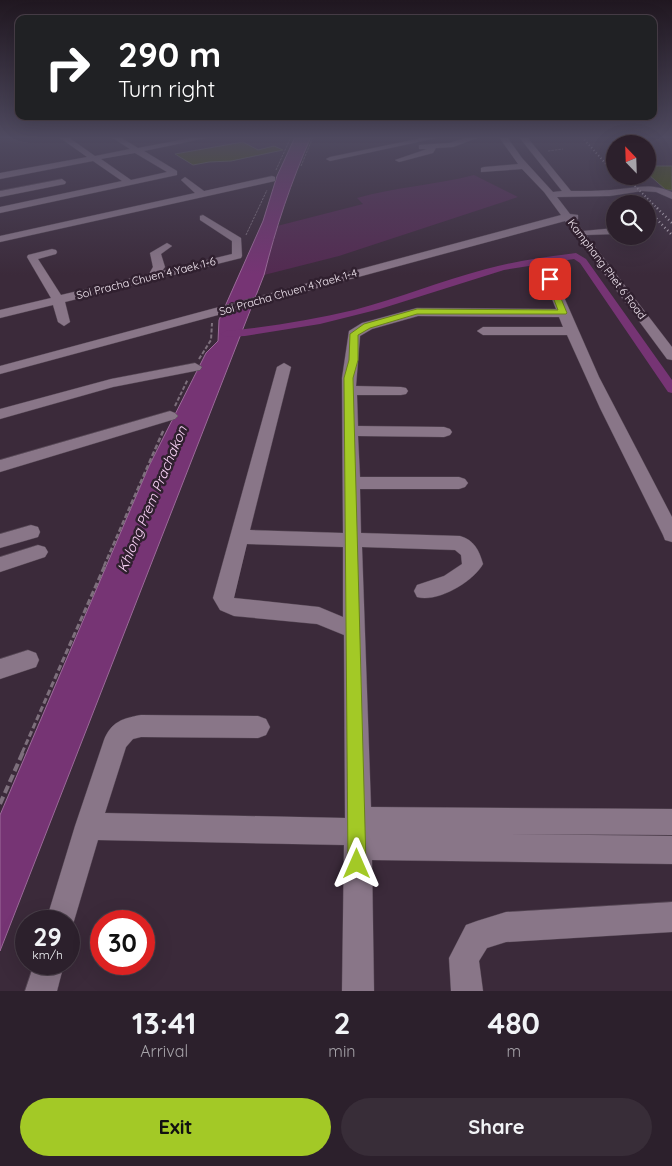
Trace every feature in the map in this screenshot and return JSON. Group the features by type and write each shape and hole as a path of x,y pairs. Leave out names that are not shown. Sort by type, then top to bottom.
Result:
{"street":[{"path":"0,194 56,183"},
{"path":"64,183 77,194"},
{"path":"0,210 129,183"},
{"path":"189,183 202,194"},
{"path":"233,183 237,187"},
{"path":"0,240 256,183"},
{"name":"Kamphang Phet 6 Road","path":"542,183 587,232 672,341"},
{"name":"Kamphang Phet 6 Road","path":"545,183 556,194 672,356"},
{"path":"559,183 568,194"},
{"path":"654,185 672,196"},
{"path":"556,194 610,193 632,188 658,189"},
{"path":"120,201 132,210"},
{"name":"Soi Pracha Chuen 4 Yaek 1-4","path":"0,370 572,217"},
{"path":"203,218 237,240 236,256"},
{"path":"29,222 37,231"},
{"path":"587,232 606,231"},
{"path":"154,276 159,267 155,254 167,246"},
{"path":"52,252 32,257 58,300 64,322"},
{"name":"Soi Pracha Chuen 4 Yaek 1-6","path":"0,314 236,256"},
{"path":"550,279 563,313 601,395 672,535"},
{"path":"358,991 349,390 354,334 367,326 417,312 432,310 563,313"},
{"path":"483,331 571,331"},
{"path":"0,414 112,382 195,367"},
{"path":"284,367 241,537 223,598 227,604 234,608 319,616 354,630"},
{"path":"349,390 401,391"},
{"path":"0,466 170,416"},
{"path":"350,431 444,432"},
{"path":"351,483 459,483"},
{"path":"0,542 30,532"},
{"path":"241,537 460,543 470,552 473,564 467,574 424,592"},
{"path":"0,565 38,552"},
{"path":"0,669 28,660"},
{"path":"64,910 88,826 116,740 126,729 141,726 258,727"},
{"path":"357,833 672,822"},
{"path":"88,826 357,833 672,850"},
{"path":"468,991 464,958 477,936 506,928 672,918"},
{"path":"42,991 46,975"}],"path":[{"path":"236,256 270,183"},
{"path":"0,804 170,416 211,340 213,329 212,314"}],"shaded area":[{"path":"432,183 490,183 518,197 339,256 264,275 277,226 363,204 357,198"}],"water":[{"name":"Khlong Prem Prachakon","path":"275,183 292,183 284,205 264,275 0,951 0,815 149,466 206,353 218,341 219,320 263,221"}],"building":[{"path":"658,183 672,183 672,190 666,190"}],"waterway":[{"path":"226,334 283,327 339,317 488,271 576,256 583,261 672,389"}],"railway":[{"path":"634,185 672,223"},
{"path":"656,218 672,235"}],"route":[{"path":"357,864 358,820 349,378 353,360 354,334 367,326 398,316 432,310 563,313 550,279"}]}
